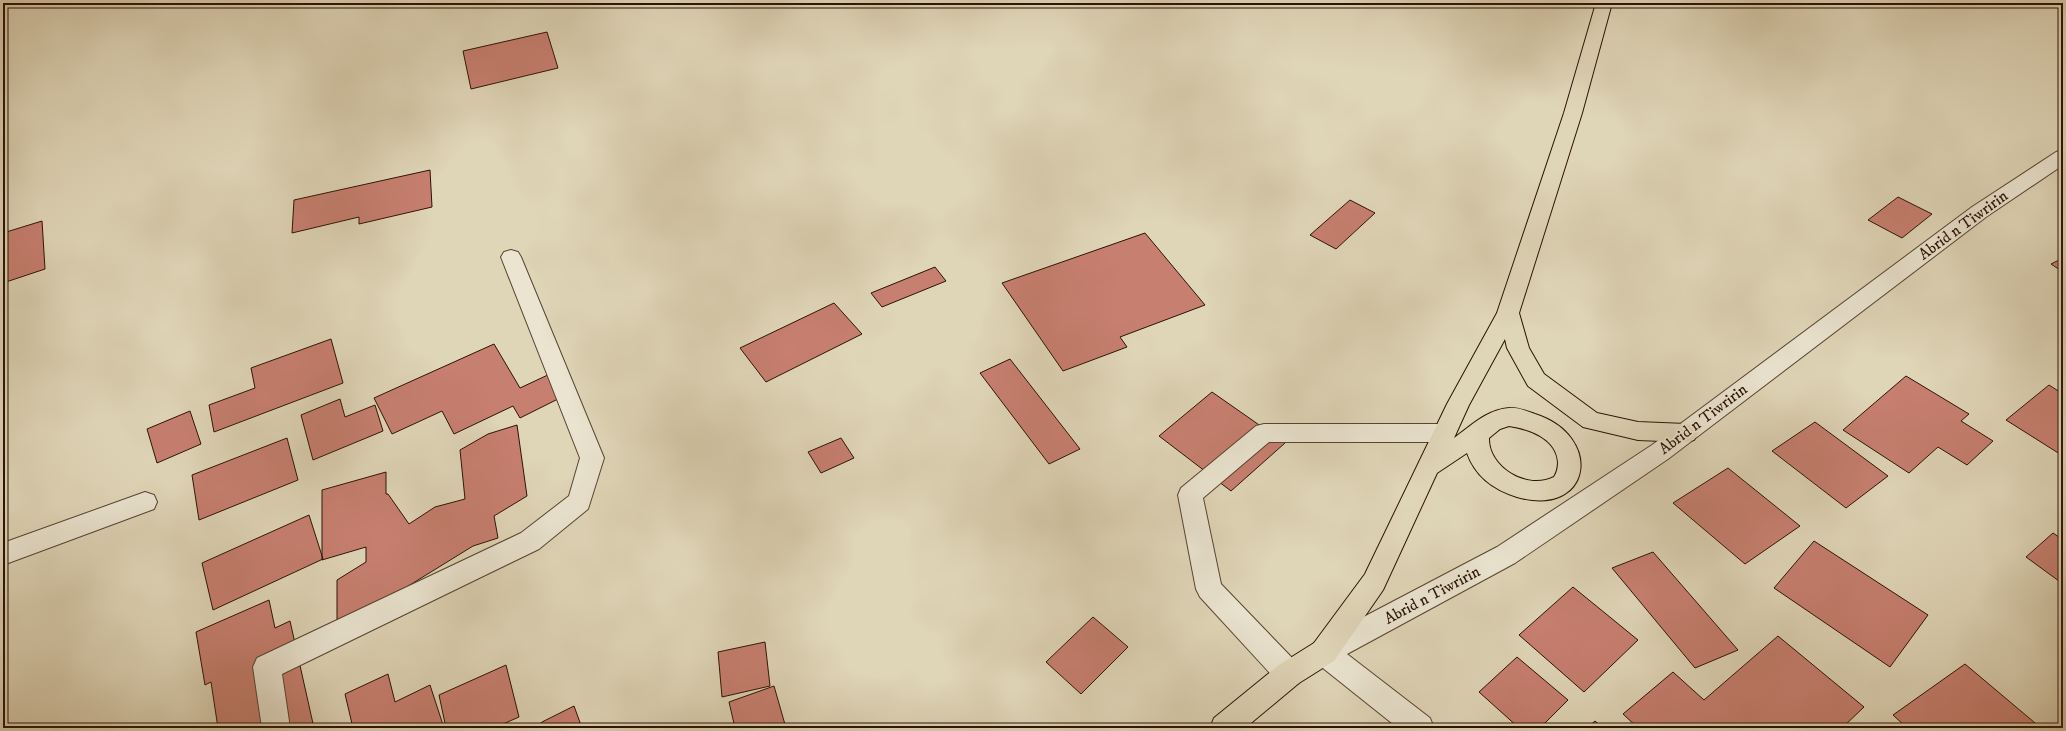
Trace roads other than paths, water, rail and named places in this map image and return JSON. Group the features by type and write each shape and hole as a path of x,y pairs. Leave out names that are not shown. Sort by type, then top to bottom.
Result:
{"main road":[{"path":"1224,728 1289,674 1324,652 1374,582 1458,404 1508,313 1573,113 1604,3"},
{"path":"1508,313 1518,348 1536,380 1591,421"},
{"path":"1429,466 1479,433 1486,425 1496,419 1509,417 1524,419 1591,421 1638,431 1686,433"},
{"path":"1479,433 1476,444 1479,455 1486,466 1497,477 1512,486 1529,490 1545,490 1558,485 1567,477 1571,466 1569,453 1552,431 1538,423 1524,419"}],"street":[{"name":"Abrid n Tiwririn","path":"1324,652 1506,555 1686,433 1980,212 2063,156"},
{"path":"276,728 267,667 530,541 579,502 592,458 511,257"},
{"path":"1289,674 1209,589 1190,495 1264,433 1444,433"},
{"path":"3,554 145,502"},
{"path":"1324,652 1420,728"}]}
